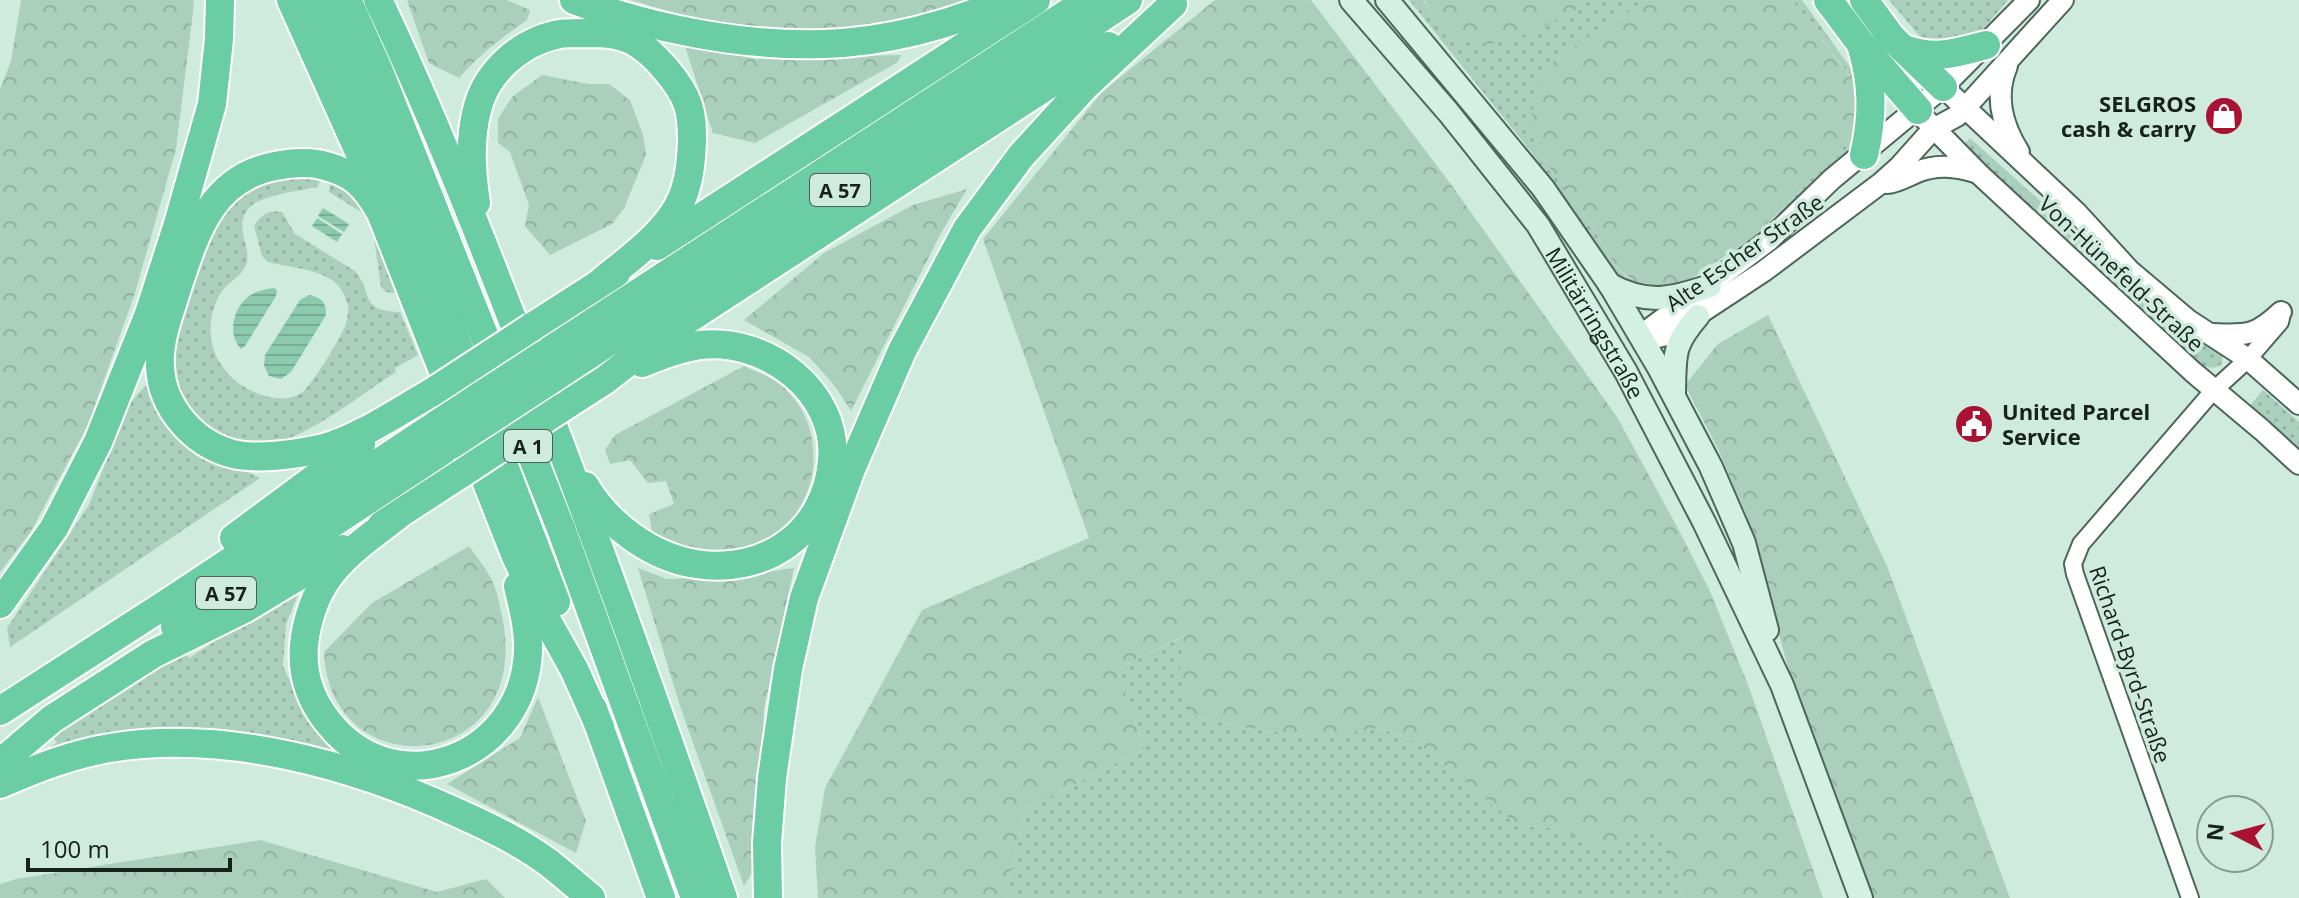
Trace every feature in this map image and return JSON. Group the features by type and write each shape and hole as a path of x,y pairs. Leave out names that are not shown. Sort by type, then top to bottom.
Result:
{"highway":[{"path":"0,604 60,515 98,442 149,314 212,104 220,0"},
{"path":"291,0 388,218 438,358 474,477 514,569 528,634 522,689 506,720 486,740 461,756 432,765 399,765 353,747 320,713 304,674 303,650 307,624 317,596 332,572 355,549 397,516"},
{"name":"A 1","path":"320,0 356,79 533,538 661,898"},
{"name":"A 1","path":"347,0 378,69 562,531 695,898"},
{"path":"378,0 403,52 482,243 559,440 723,898"},
{"path":"574,0 692,32 760,42 824,44 890,36 960,17 1007,0"},
{"path":"102,644 172,584 431,393 1036,0"},
{"name":"A 57","path":"548,367 1088,0"},
{"name":"A 57","path":"0,711 172,600 446,433 1128,0"},
{"path":"1828,0 1925,119"},
{"path":"1864,0 1891,37 1943,87"},
{"path":"0,763 52,719 153,654 244,609 397,516 474,477 563,407 605,380 659,338 1176,2"},
{"path":"768,898 767,843 772,778 788,669 804,598 851,469 902,351 967,229 1021,156 1084,87 1176,2"},
{"path":"482,243 471,140 478,103 490,80 508,59 529,44 557,34 609,33 634,41 676,82 688,104 692,126 692,165 673,215 655,236 600,283"},
{"path":"1861,44 1872,93 1870,129 1864,155"},
{"path":"1904,49 1936,56 1998,52"},
{"path":"431,393 347,439 323,448 261,456 234,454 214,447 180,420 167,400 160,370 160,349 193,240 218,198 237,180 260,169 307,162 334,167 357,179 368,190 381,213 438,358"},
{"path":"559,440 602,511 640,543 686,563 710,567 758,560 782,550 815,515 826,490 833,459 830,434 822,410 810,389 792,371 772,358 749,349 701,345 666,353 605,380"},
{"name":"A 57","path":"0,740 446,433"},
{"path":"474,477 574,669 600,727"},
{"path":"0,784 64,759 109,748 167,743 220,745 306,760 365,776 495,830 547,862 591,898"}],"main road":[{"name":"Militärringstraße","path":"1351,0 1482,153 1538,225 1593,314 1704,522 1782,685 1861,898"},
{"name":"Militärringstraße","path":"1387,0 1543,188 1610,285 1640,336 1711,467 1744,543 1782,685"},
{"path":"1610,285 1628,295 1649,299 1685,294 1710,286"},
{"path":"1593,314 1618,331 1640,336 1628,349 1622,366"},
{"path":"1674,398 1677,345 1698,316"}],"street":[{"name":"Alte Escher Straße","path":"1640,336 1768,241 1832,179 1864,155 1925,119 1957,116 1965,108 2029,0"},
{"name":"Alte Escher Straße","path":"1640,336 1653,338 1667,335 1698,316 1764,271 1881,183 1899,167 1943,87 1998,52 2063,0"},
{"path":"1998,52 2002,115 2014,144 2033,172"},
{"name":"Von-Hünefeld-Straße","path":"1943,87 2077,213 2130,271 2188,320 2248,359 2299,404"},
{"name":"Von-Hünefeld-Straße","path":"1925,119 1978,173 2213,391 2299,464"},
{"path":"1881,183 1895,182 1920,170 1940,166 1959,167 1978,173"},
{"path":"2210,334 2251,334 2281,312"},
{"path":"2248,359 2280,322 2281,312"},
{"name":"Richard-Byrd-Straße","path":"2190,898 2073,564 2081,544 2213,391 2248,359"}],"green space":[{"path":"21,0 193,0 194,4 176,149 135,293 88,425 30,533 0,572 0,89 11,61"},
{"path":"407,0 507,0 530,10 527,20 491,47 459,78 429,63"},
{"path":"631,0 969,0 869,28 763,33 713,24"},
{"path":"1215,0 1311,0 1450,183 1617,417 1709,589 1747,682 1823,898 1684,898 1664,832 1631,832 1614,848 1587,845 1561,828 1519,826 1416,742 1381,728 1313,737 1192,716 1179,673 1184,636 1117,669 1145,749 1026,809 1005,898 818,898 815,848 825,788 922,610 1089,538 983,239 1102,92"},
{"path":"1409,0 1423,0 1433,14 1537,30 1591,0 1648,0 1554,61 1531,125 1541,156 1619,270 1645,285 1674,284 1685,280 1773,219 1836,157 1855,131 1850,76 1792,0 1802,0 1860,81 1854,145 1818,176 1774,223 1679,287 1642,288 1625,281 1614,269 1532,153"},
{"path":"1424,0 1591,0 1523,36 1485,44 1467,42 1450,35"},
{"path":"1648,0 1792,0 1854,82 1860,98 1855,131 1836,157 1764,227 1686,280 1661,286 1636,282 1619,270 1541,156 1531,126 1534,91 1554,61"},
{"path":"1889,0 2008,0 1978,35 1946,45 1922,39"},
{"path":"684,43 755,59 901,55 898,62 755,143 713,133"},
{"path":"542,75 589,84 609,84 630,100 643,135 646,155 624,208 612,224 550,255 525,226 529,205 510,152 498,143 498,119 512,97"},
{"path":"1970,138 2133,284 2222,353 2222,364 2208,367 2195,360 1961,148"},
{"path":"315,173 355,192 369,213 398,285 394,293 386,292 381,287 373,231 366,215 329,192 330,184 321,179 317,187 261,200 248,209 242,222 247,255 245,267 220,294 213,312 210,329 219,361 241,385 257,393 275,398 294,397 314,379 346,324 347,303 337,284 313,272 268,262 262,256 254,226 269,212 282,212 295,234 355,271 372,304 387,311 400,312 418,355 395,368 396,372 354,401 304,431 276,442 257,444 238,441 204,425 180,396 172,359 177,326 211,234 231,201 272,176"},
{"path":"967,189 941,233 851,411 835,386 809,357 744,320 824,253 913,205"},
{"path":"1768,315 1887,566 2010,898 1870,898 1808,729 1747,517 1719,451 1685,385 1718,344"},
{"path":"744,366 782,386 799,405 809,427 813,451 812,475 805,497 792,518 775,534 739,549 700,549 652,531 649,514 674,504 666,481 648,483 630,460 610,464 605,450 615,435"},
{"path":"147,384 158,414 176,438 207,460 238,467 260,478 10,647 7,628 89,505 128,405"},
{"path":"2263,390 2299,422 2299,455 2248,408"},
{"path":"469,546 493,582 501,612 505,665 490,706 463,732 429,745 393,743 360,728 335,697 324,652 372,603"},
{"path":"638,568 667,579 729,577 794,568 764,709 757,864 744,886 680,706"},
{"path":"296,589 299,592 286,624 283,666 300,704 332,744 369,766 312,752 29,760 57,743 49,730 180,648 189,658"},
{"path":"1185,636 1192,716 1313,737 1380,728 1416,742 1519,826 1561,828 1587,845 1630,832 1665,831 1684,898 1005,898 1026,809 1145,749 1117,669"},
{"path":"538,697 586,821 576,853 447,784 520,738"},
{"path":"260,840 437,892 486,879 505,898 0,898 0,884 16,879"}],"shaded area":[{"path":"323,208 349,224 344,232 318,216"},
{"path":"317,218 342,234 337,242 312,226"},
{"path":"274,288 277,290 276,296 241,349 233,329 239,307 252,294"},
{"path":"309,295 322,301 326,315 291,372 281,379 269,376 264,365 265,355 300,300"}],"place":[{"name":"SELGROS cash & carry","path":"2224,116"},
{"name":"United Parcel Service","path":"1974,424"}]}
